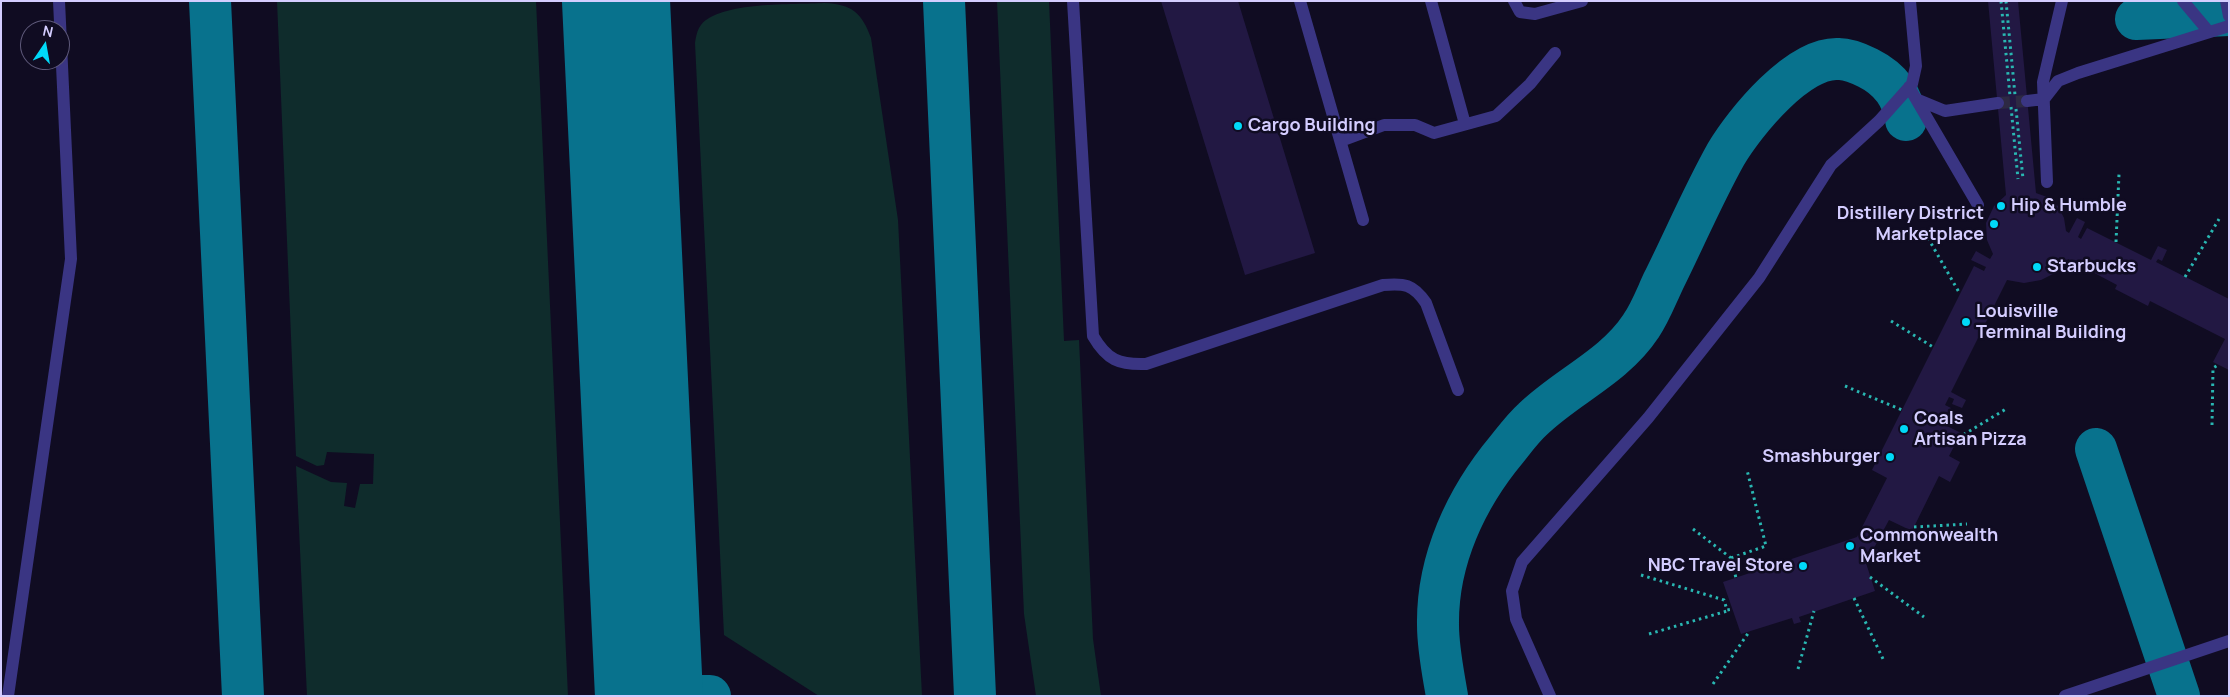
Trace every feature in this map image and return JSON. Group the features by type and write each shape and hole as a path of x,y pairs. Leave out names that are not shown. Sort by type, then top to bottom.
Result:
{"street":[{"path":"8,696 71,259 59,1"},
{"path":"1072,1 1093,336 1101,349 1112,358 1128,364 1146,364 1382,285 1408,285 1418,292 1426,303 1458,390"},
{"path":"1300,1 1363,220"},
{"path":"1431,1 1465,124"},
{"path":"1514,1 1520,12 1535,14 1582,1"},
{"path":"1550,696 1516,619 1512,591 1522,562 1648,418 1758,278 1831,165 1879,121 1912,84 1916,66 1910,1"},
{"path":"2047,182 2043,82 2062,1"},
{"path":"2183,1 2209,32"},
{"path":"2226,1 2229,16"},
{"path":"2027,101 2044,99 2058,81 2229,26"},
{"path":"1340,141 1384,125 1415,124 1434,133 1496,116 1530,84 1555,52"},
{"path":"1909,88 1978,205"},
{"path":"1916,99 1945,111 1998,103"},
{"path":"2065,696 2229,641"}],"path":[{"path":"2001,1 2018,179"},
{"path":"2006,1 2023,179"},
{"path":"2116,242 2119,174"},
{"path":"2185,277 2219,219"},
{"path":"1928,238 1960,294"},
{"path":"1890,321 1933,348"},
{"path":"2212,425 2213,368 2218,365"},
{"path":"1845,386 1902,410"},
{"path":"1958,438 2006,409"},
{"path":"1731,558 1766,546 1747,470"},
{"path":"1914,527 1967,524"},
{"path":"1693,529 1731,558 1736,578"},
{"path":"1641,575 1724,600 1727,610 1733,609 1649,634"},
{"path":"1870,576 1924,617"},
{"path":"1854,598 1883,659"},
{"path":"1798,669 1814,611"},
{"path":"1713,684 1749,632"}],"green space":[{"path":"277,1 536,1 568,696 307,696 296,466 331,482 347,483 344,506 355,508 360,484 373,484 374,454 327,452 324,465 317,466 296,456"},
{"path":"997,1 1049,1 1064,341 1079,340 1093,639 1101,696 1036,696 1024,614"},
{"path":"824,3 842,5 849,8 860,16 868,29 871,38 898,220 922,696 819,696 724,635 695,43 701,25 711,17 724,12 758,6"}],"building":[{"name":"Cargo Building","path":"1161,1 1238,1 1315,253 1245,275"},
{"name":"Louisville Terminal Building","path":"1988,1 2018,1 2036,193 2047,197 2058,206 2064,218 2066,231 2069,233 2077,218 2085,222 2078,237 2081,239 2087,228 2151,260 2158,246 2167,250 2162,261 2158,259 2156,262 2229,299 2229,370 2213,362 2225,339 2150,301 2148,306 2115,289 2117,285 2068,259 2057,272 2041,280 2024,283 2007,280 1951,392 1966,400 1962,408 1952,404 1954,399 1949,397 1945,405 1951,408 1943,424 1961,433 1949,456 1960,462 1950,482 1939,476 1912,531 1889,520 1874,548 1889,555 1884,564 1874,559 1876,555 1871,553 1866,563 1875,591 1799,617 1801,622 1794,624 1792,618 1741,634 1723,582 1857,537 1887,478 1872,470 1974,266 1984,271 1986,267 1971,260 1976,251 1990,259 1993,254 1987,240 1986,223 1994,206 2006,195"}],"taxiway":[{"path":"210,1 243,696"},
{"path":"625,189 620,37 623,8 626,1"},
{"path":"944,1 975,696"},
{"path":"2136,19 2229,15"},
{"path":"1447,696 1439,643 1439,601 1449,554 1467,509 1492,468 1526,426 1546,407 1618,353 1641,326 1701,201 1726,154 1746,125 1775,93 1791,79 1807,68 1823,61 1839,59 1861,65 1883,77 1894,89 1902,103 1906,120"},
{"path":"2096,449 2179,696"},
{"path":"692,696 710,696"}],"runway":[{"path":"616,1 649,696"}],"tunnel":[{"path":"1998,103 2027,101"}],"place":[{"name":"Cargo Building","path":"1238,126"},
{"name":"Hip & Humble","path":"2001,206"},
{"name":"Distillery District Marketplace","path":"1994,224"},
{"name":"Starbucks","path":"2037,267"},
{"name":"Louisville Terminal Building","path":"1966,322"},
{"name":"Coals Artisan Pizza","path":"1904,429"},
{"name":"Smashburger","path":"1890,457"},
{"name":"Commonwealth Market","path":"1850,546"},
{"name":"NBC Travel Store","path":"1803,566"}]}
